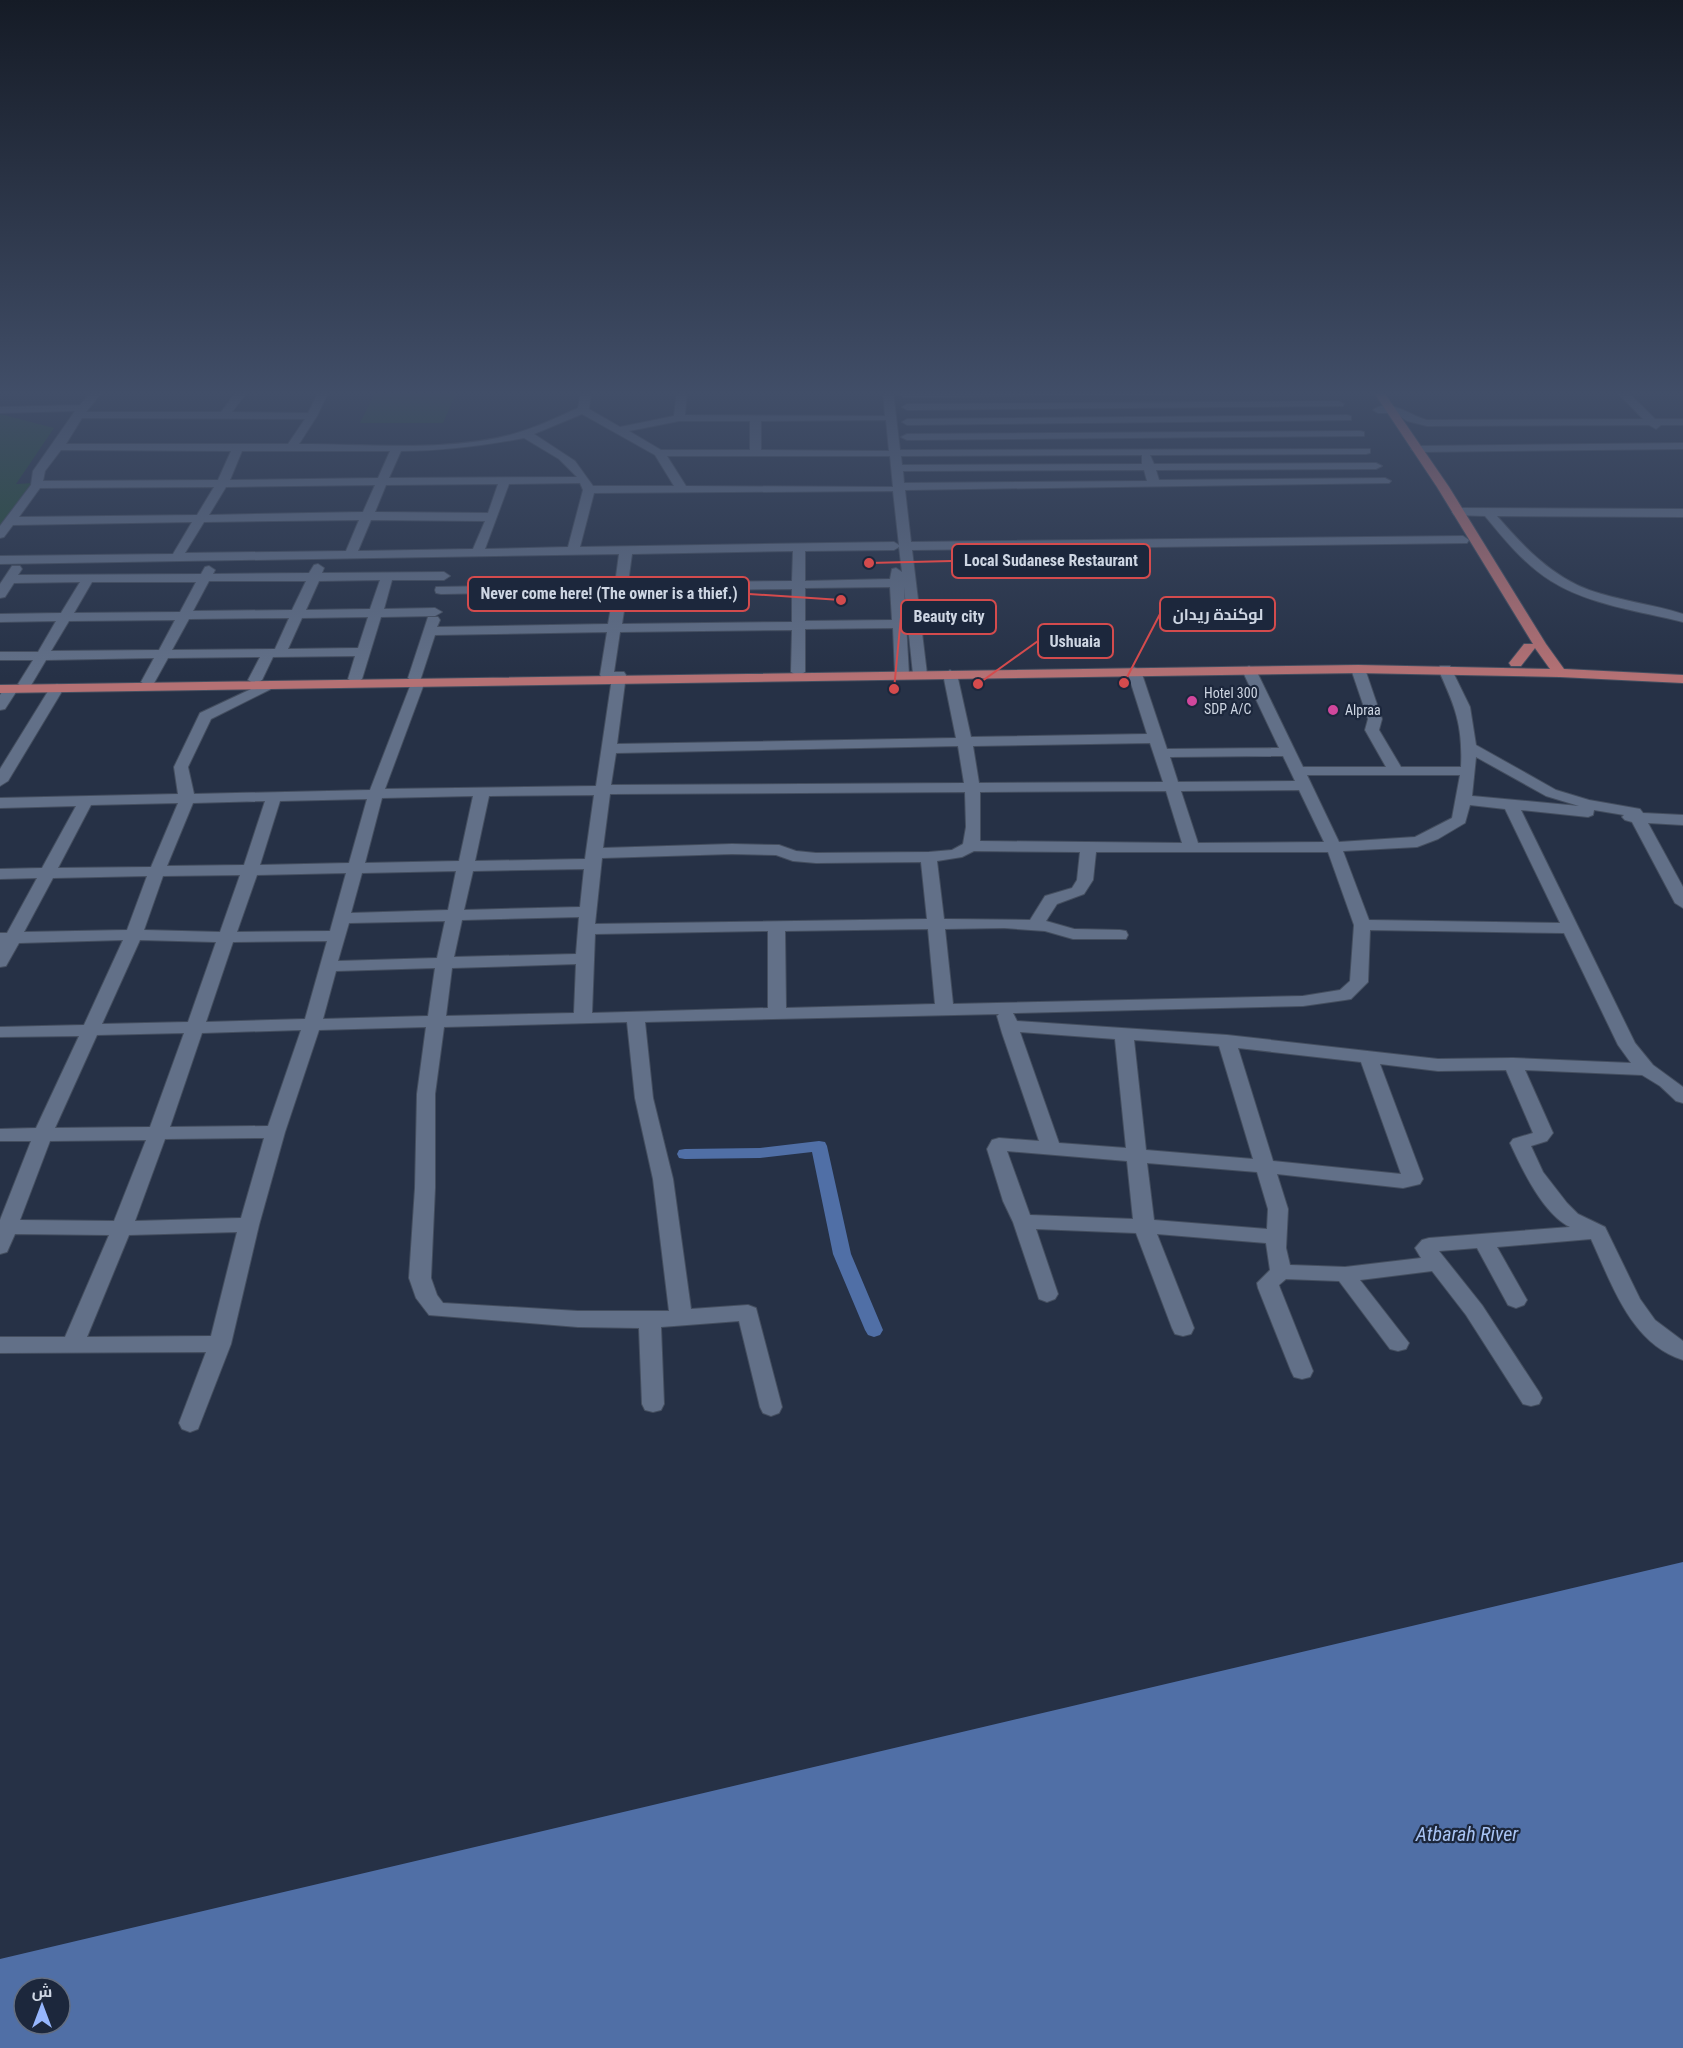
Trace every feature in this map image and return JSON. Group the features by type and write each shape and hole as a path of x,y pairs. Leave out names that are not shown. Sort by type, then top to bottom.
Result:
{"main road":[{"path":"1430,487 1461,537 1535,646 1557,668"},
{"path":"1441,487 1535,646 1539,668"},
{"path":"1516,663 1535,646"},
{"path":"1535,646 1573,664"},
{"path":"615,677 1241,664 1516,663 1539,668"},
{"path":"1557,668 1573,664 1683,668"},
{"path":"920,672 950,674 1557,668 1683,679"},
{"path":"9,686 57,688 902,672"},
{"path":"9,686 148,682 260,683 355,679 416,681"}],"street":[{"path":"0,534 36,487"},
{"path":"176,558 220,487"},
{"path":"350,555 379,487"},
{"path":"477,554 493,518 503,487"},
{"path":"573,552 587,487"},
{"path":"636,487 965,487"},
{"path":"894,488 902,544 903,583 899,624 902,672"},
{"path":"1458,512 1683,513"},
{"path":"1488,512 1514,543 1556,579 1586,593 1656,609 1683,618"},
{"path":"11,521 367,516 493,518"},
{"path":"0,560 477,554 1081,541 1461,537"},
{"path":"798,672 799,548"},
{"path":"583,1019 593,858 605,789 615,677 612,629 622,588 626,551"},
{"path":"190,1423 220,1344 249,1225 275,1132 312,1025 376,794 416,681 450,554"},
{"path":"0,1247 4,1227 43,1134 134,935 157,871 187,799 181,767 205,716 260,683 274,652 298,613 324,556"},
{"path":"148,682 215,558"},
{"path":"103,579 115,559"},
{"path":"0,594 21,560"},
{"path":"10,579 444,576"},
{"path":"355,679 378,612 387,577"},
{"path":"0,706 9,686 41,655 88,579"},
{"path":"441,590 903,583"},
{"path":"903,583 920,672"},
{"path":"1656,609 1683,608"},
{"path":"0,618 435,612"},
{"path":"431,631 899,624"},
{"path":"0,656 363,652"},
{"path":"1358,669 1375,719 1372,730 1396,771"},
{"path":"0,874 465,867 732,849 779,850 793,856 816,858 928,857 956,854 970,846 1334,847 1417,842 1459,820 1464,800 1468,747 1464,712 1445,669"},
{"path":"1006,1017 1303,1001 1345,995 1359,982 1362,925 1334,847 1249,670"},
{"path":"1134,671 1192,848"},
{"path":"950,674 972,788 974,832 970,846"},
{"path":"0,781 57,688"},
{"path":"609,749 1157,738"},
{"path":"1468,747 1551,793 1587,804 1635,812 1683,903"},
{"path":"1162,753 1289,752"},
{"path":"0,803 605,789 1173,788 1396,771 1467,771"},
{"path":"482,792 444,964 434,1022 426,1094 420,1278 427,1298 436,1310 578,1319 650,1320 740,1312 748,1314 771,1407"},
{"path":"73,1344 122,1228 158,1133 225,936 250,870 273,797"},
{"path":"1464,800 1639,818 1683,820"},
{"path":"0,962 6,938 48,873 86,801"},
{"path":"1511,805 1627,1045 1646,1069 1682,1093"},
{"path":"1036,924 1045,906 1051,900 1078,891 1085,880 1088,848"},
{"path":"928,857 945,1011"},
{"path":"342,918 454,916 776,926 936,922 1036,924 1073,934 1120,935"},
{"path":"1362,925 1572,928"},
{"path":"776,926 777,1014"},
{"path":"6,938 134,935 337,936"},
{"path":"328,966 585,959"},
{"path":"0,1032 945,1011 1006,1017 1124,1034 1227,1041 1438,1065 1513,1064 1646,1069"},
{"path":"635,1017 644,1098 663,1179 681,1318"},
{"path":"1006,1017 1020,1066 1040,1112 1051,1148"},
{"path":"1124,1034 1144,1227 1183,1328"},
{"path":"1227,1041 1263,1166 1278,1209 1276,1238 1281,1272"},
{"path":"1047,1294 1023,1222 1017,1213 997,1146 1010,1144 1263,1166 1403,1181 1413,1179 1368,1057"},
{"path":"1513,1064 1543,1133 1540,1137 1520,1143 1534,1174 1571,1219 1598,1232 1631,1302 1647,1326 1655,1334 1683,1352"},
{"path":"0,1135 275,1132"},
{"path":"1023,1222 1144,1227 1276,1238"},
{"path":"4,1227 122,1228 249,1225"},
{"path":"1530,1398 1474,1310 1425,1249 1426,1246 1483,1239 1598,1232"},
{"path":"1483,1239 1516,1300"},
{"path":"1302,1371 1269,1288 1270,1280 1281,1272 1345,1274 1436,1263"},
{"path":"1345,1274 1398,1343"},
{"path":"650,1320 653,1404"},
{"path":"0,1345 220,1344"}],"green space":[{"path":"0,487 32,487 0,529"}],"water":[{"name":"Atbarah River","path":"1683,1562 1683,2048 0,2048 0,1959"}],"waterway":[{"path":"685,1154 760,1153 819,1146 842,1254 874,1330"}],"place":[{"name":"Local Sudanese Restaurant","path":"869,563"},
{"name":"Never come here! (The owner is a thief.)","path":"841,600"},
{"name":"لوكندة ريدان","path":"1124,683"},
{"name":"Ushuaia","path":"978,684"},
{"name":"Beauty city","path":"894,689"},
{"name":"Hotel 300 SDP A/C","path":"1192,701"},
{"name":"Alpraa","path":"1333,710"}]}
